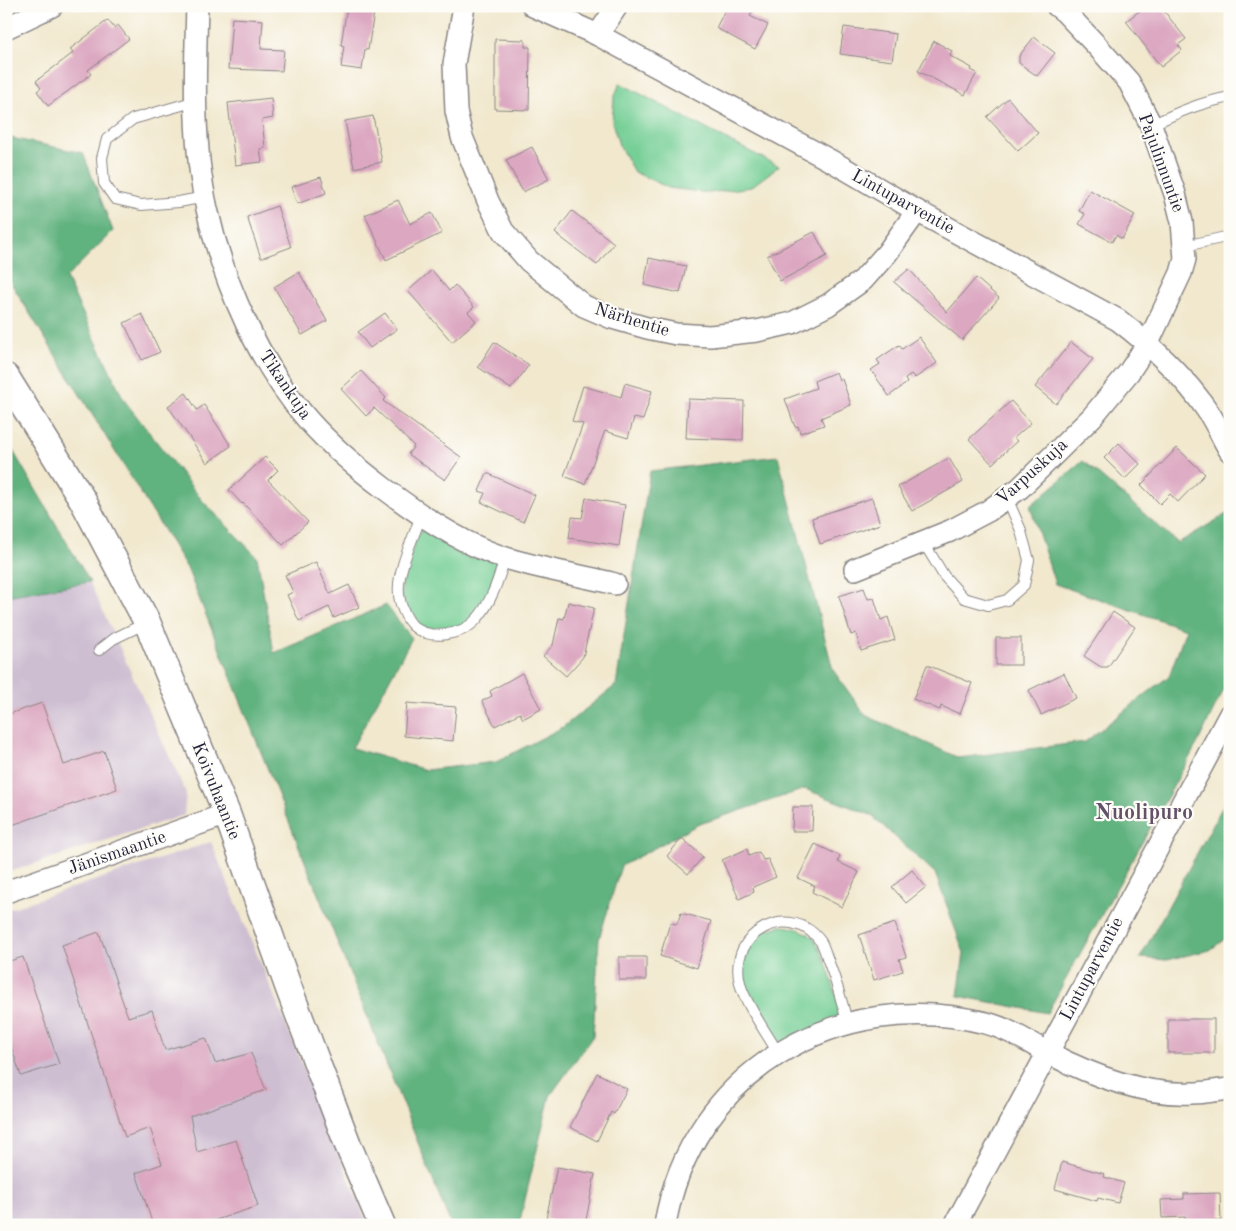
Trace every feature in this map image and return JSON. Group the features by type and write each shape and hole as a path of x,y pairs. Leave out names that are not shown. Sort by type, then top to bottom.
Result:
{"street":[{"path":"6,28 52,6"},
{"name":"Tikankuja","path":"197,6 196,102 198,145 205,197 214,238 236,301 250,330 287,392 308,420 361,472 421,515 473,544 505,558 615,584"},
{"name":"Närhentie","path":"464,6 454,64 456,111 462,137 488,201 504,231 529,261 584,306 612,318 676,334 710,336 757,331 792,322 828,305 863,280 888,253 917,210"},
{"name":"Lintuparventie","path":"533,6 598,35 835,163 1118,320 1148,343 1172,367 1207,410 1230,451"},
{"path":"598,35 617,6"},
{"name":"Pajulinnuntie","path":"1057,6 1065,12 1129,82 1152,125 1175,194 1182,222 1185,259 1182,273 1148,343"},
{"name":"Varpuskuja","path":"855,569 950,532 988,511 1020,488 1092,416 1129,372 1148,343"},
{"name":"Koivuhaantie","path":"6,377 82,499 147,622 227,814 289,989 348,1145 382,1225"},
{"name":"Lintuparventie","path":"955,1225 1230,714"},
{"name":"Jänismaantie","path":"6,892 227,814"},
{"path":"666,1225 673,1192 685,1162 700,1131 720,1104 742,1080 778,1053 847,1022 891,1015 923,1014 956,1017 988,1024 1019,1036 1047,1052 1098,1075 1142,1088 1191,1093 1230,1088"}],"lane":[{"path":"1152,125 1203,102 1230,97"},
{"path":"196,102 133,119 107,138 102,158 104,183 115,199 141,205 179,202 205,197"},
{"path":"1185,246 1230,236"},
{"path":"924,543 944,576 964,598 988,605 1007,600 1024,586 1029,560 1020,528 1007,498"},
{"path":"421,515 400,578 398,595 404,613 413,627 427,633 444,635 459,631 474,621 486,608 493,595 505,558"},
{"path":"99,650 114,639 147,622"},
{"path":"778,1053 746,997 740,984 737,966 741,950 751,937 763,928 780,922 796,924 811,932 822,944 838,987 847,1022"}],"shaded area":[{"path":"90,583 186,793 184,815 6,873 6,596"},
{"path":"211,842 368,1225 6,1225 6,910"}],"green space":[{"path":"620,83 779,166 751,187 709,193 669,188 634,172 619,145 612,122 614,98"},
{"path":"6,137 83,153 113,231 66,278 124,400 201,499 257,557 274,653 386,605 412,638 352,748 426,770 496,762 563,727 616,685 650,471 778,456 833,670 865,715 959,758 1085,742 1169,676 1186,629 1055,584 1030,506 1083,461 1178,543 1230,512 1230,677 1197,744 1047,1013 958,996 964,953 935,873 871,815 805,789 697,825 621,866 599,939 593,1036 550,1096 520,1220 521,1225 451,1225 187,568 6,275"},
{"path":"6,439 90,582 6,596"},
{"path":"425,524 499,563 483,607 472,620 458,629 428,631 415,624 401,595 403,578 416,539"},
{"path":"1230,793 1230,935 1210,950 1167,960 1140,958"},
{"path":"781,926 804,932 816,942 830,975 843,1020 779,1049 743,984 744,952 765,930"}],"building":[{"path":"347,6 375,6 368,50 365,49 362,70 341,67 344,46 341,45"},
{"path":"727,6 743,6 752,11 750,16 768,25 755,49 716,28"},
{"path":"1146,6 1160,6 1186,39 1178,45 1182,50 1161,67 1126,21"},
{"path":"232,18 263,20 261,49 284,50 282,71 228,69"},
{"path":"108,20 114,28 118,25 129,39 88,70 91,74 48,106 37,91 41,88 36,81 73,53 70,49"},
{"path":"844,27 896,34 892,61 840,54"},
{"path":"1034,37 1055,53 1037,76 1019,63 1019,56"},
{"path":"495,39 525,40 525,47 530,47 529,110 495,109"},
{"path":"934,41 952,51 950,56 972,68 971,70 977,73 965,95 918,71"},
{"path":"271,98 273,118 262,120 265,148 260,149 262,162 235,165 228,103"},
{"path":"1008,98 1038,133 1018,151 987,117"},
{"path":"373,116 382,162 354,168 345,121"},
{"path":"532,147 549,179 523,192 506,160"},
{"path":"321,177 326,193 297,204 291,187"},
{"path":"1090,190 1135,215 1122,239 1116,235 1112,242 1079,224 1085,214 1079,211"},
{"path":"398,200 410,224 432,213 442,233 386,260 365,215"},
{"path":"277,206 291,247 261,258 247,217"},
{"path":"572,211 614,243 597,265 555,233"},
{"path":"814,232 827,256 780,281 767,256"},
{"path":"649,258 686,266 680,293 644,285"},
{"path":"909,269 947,312 976,278 999,298 962,340 894,282"},
{"path":"432,270 449,291 455,285 474,307 468,312 476,321 452,342 408,291"},
{"path":"299,272 327,321 302,335 274,287"},
{"path":"385,313 397,329 370,348 358,332"},
{"path":"142,314 160,352 142,360 124,323"},
{"path":"919,337 937,363 915,378 911,374 905,379 907,383 889,396 871,370 880,364 877,360 899,345 902,349"},
{"path":"494,342 529,365 511,389 478,367"},
{"path":"1071,342 1093,359 1056,404 1035,387"},
{"path":"361,371 386,398 383,401 461,457 445,480 408,454 414,446 374,408 366,416 341,389"},
{"path":"836,372 839,380 842,379 851,405 821,418 824,425 800,433 798,426 795,427 785,399 816,388 814,381"},
{"path":"625,383 652,391 643,420 634,418 628,438 605,431 585,484 564,476 583,424 572,421 583,386 621,397"},
{"path":"186,393 197,410 204,405 231,446 207,463 168,406"},
{"path":"688,399 744,401 743,440 686,438"},
{"path":"1011,401 1031,423 1014,438 1017,441 992,464 969,439"},
{"path":"1119,443 1140,464 1125,479 1104,458"},
{"path":"1177,448 1205,474 1178,502 1170,494 1160,504 1141,485"},
{"path":"265,457 278,470 268,480 308,522 283,545 229,490"},
{"path":"949,458 963,482 912,511 898,487"},
{"path":"487,473 535,495 523,522 481,502 485,493 479,491"},
{"path":"586,498 625,505 619,546 569,538 572,517 582,518"},
{"path":"872,498 880,524 820,544 812,518"},
{"path":"316,562 330,594 349,585 359,607 334,618 329,607 299,621 287,595 293,592 285,575"},
{"path":"864,588 868,599 874,598 881,620 888,617 895,640 861,651 856,633 851,635 839,596"},
{"path":"568,602 594,608 583,657 566,676 543,656 553,645 559,618 564,619"},
{"path":"1113,612 1135,627 1108,667 1101,667 1084,656"},
{"path":"996,638 1021,638 1021,665 996,665"},
{"path":"927,665 972,683 960,714 941,706 940,710 913,699"},
{"path":"522,673 541,709 523,719 520,713 495,726 482,701 492,696 490,691"},
{"path":"1064,673 1076,698 1041,715 1029,690"},
{"path":"42,703 64,765 104,751 117,789 6,827 6,715"},
{"path":"407,703 456,707 453,741 404,736"},
{"path":"793,807 813,807 812,831 792,831"},
{"path":"682,838 703,857 688,874 667,856"},
{"path":"815,844 840,856 838,862 859,872 842,907 812,892 815,886 798,878"},
{"path":"747,849 749,856 759,852 763,860 768,859 776,877 753,887 754,892 739,899 722,860"},
{"path":"912,870 926,887 906,903 892,887"},
{"path":"681,913 711,921 697,968 660,956 670,923 677,924"},
{"path":"895,923 906,957 899,959 903,971 874,980 859,935"},
{"path":"99,932 128,1017 152,1010 165,1050 206,1038 215,1063 251,1053 266,1090 190,1116 197,1152 236,1140 258,1206 201,1225 153,1225 136,1173 162,1164 150,1128 125,1137 62,945"},
{"path":"23,957 59,1064 21,1076 6,1031 6,962"},
{"path":"619,957 646,957 646,980 619,980"},
{"path":"1168,1019 1214,1019 1214,1053 1168,1053"},
{"path":"597,1073 627,1089 614,1114 611,1112 597,1141 570,1127"},
{"path":"1062,1162 1105,1174 1104,1177 1124,1183 1118,1203 1098,1198 1097,1201 1055,1189"},
{"path":"557,1167 595,1174 585,1225 575,1225 546,1219"},
{"path":"1220,1193 1221,1221 1185,1222 1185,1217 1162,1218 1161,1200 1184,1199 1184,1194"}],"district":[{"name":"Nuolipuro","path":"1144,813"}]}
